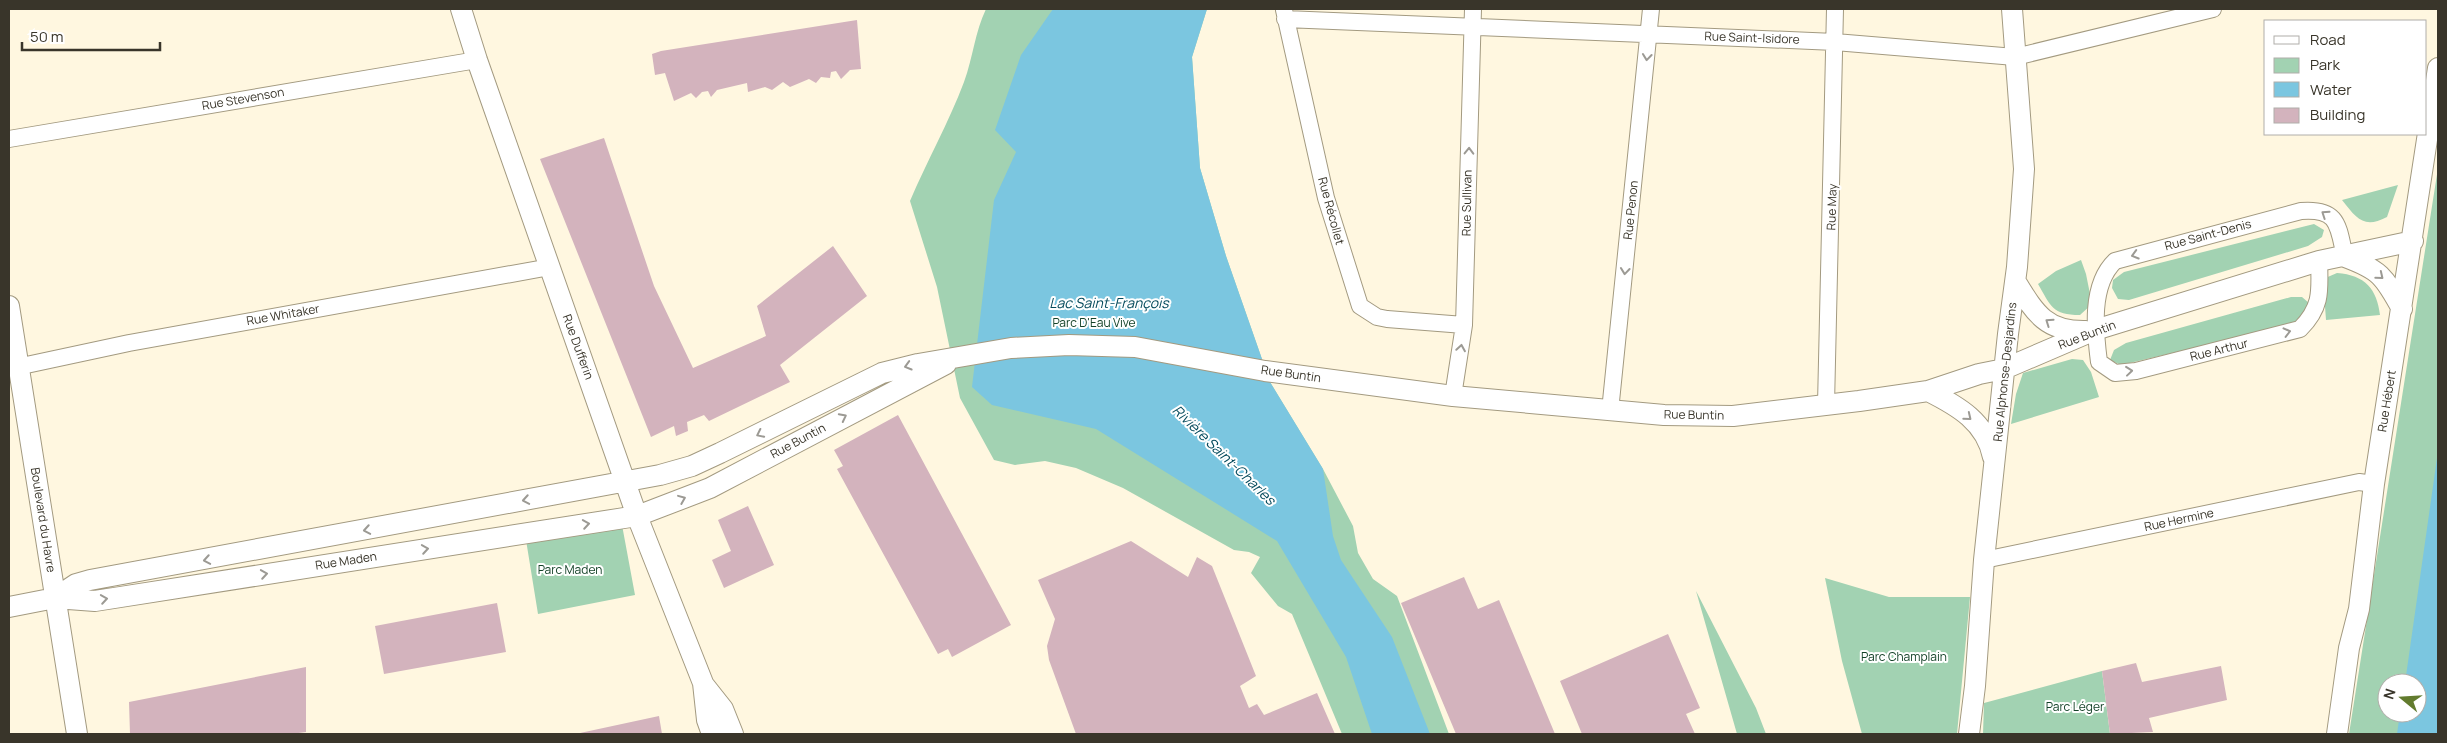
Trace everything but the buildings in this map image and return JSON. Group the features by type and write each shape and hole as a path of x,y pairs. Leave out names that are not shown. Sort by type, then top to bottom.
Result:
{"street":[{"name":"Rue Dufferin","path":"461,9 477,60 637,516 703,683 723,710 733,734"},
{"name":"Rue Sullivan","path":"1453,396 1464,325 1473,9"},
{"name":"Rue Penon","path":"1610,411 1651,9"},
{"name":"Rue May","path":"1826,405 1836,42 1835,9"},
{"name":"Rue Alphonse-Desjardins","path":"1969,734 1975,686 1984,560 2004,369 2016,282 2024,169 2012,9"},
{"name":"Rue Saint-Isidore","path":"1284,14 1472,26 1836,42 2015,57 2213,9"},
{"name":"Rue Récollet","path":"1284,14 1326,198 1360,306 1377,317 1387,319 1464,325"},
{"name":"Rue Stevenson","path":"9,139 477,60"},
{"name":"Rue Hébert","path":"2337,734 2349,648 2360,609 2374,484 2402,309 2434,129 2438,68"},
{"name":"Rue Saint-Denis","path":"2095,330 2098,298 2108,268 2115,261 2138,254 2301,211 2318,210 2329,214 2337,225 2344,257"},
{"name":"Rue Buntin","path":"626,482 692,466 882,373 918,364 1011,348 1069,345 1135,347 1265,371 1453,396 1664,415 1733,416 1826,405 1928,390 1979,374 2004,369 2095,330 2319,261 2413,241"},
{"path":"2344,257 2366,265 2386,280 2402,309"},
{"name":"Rue Arthur","path":"2095,330 2099,362 2115,373 2136,371 2300,329 2314,315 2320,288 2319,261"},
{"name":"Rue Whitaker","path":"17,368 129,343 550,267"},
{"path":"2016,282 2033,310 2061,330 2095,330"},
{"name":"Boulevard du Havre","path":"9,306 17,368 77,734"},
{"name":"Rue Buntin","path":"637,516 710,488 964,357"},
{"path":"1928,390 1949,402 1980,426 1990,442 1995,463"},
{"name":"Rue Maden","path":"55,598 76,584 90,580 626,482"},
{"name":"Rue Hermine","path":"1984,560 2359,482 2374,484"},
{"name":"Rue Maden","path":"9,606 55,598 95,601 637,516"},
{"name":"Rue Dufferin","path":"703,683 707,720 712,734"}],"green space":[{"name":"Lac Saint-François","path":"986,9 1207,9 1192,57 1200,168 1226,256 1270,382 1323,469 1353,526 1358,553 1373,579 1397,596 1449,734 1342,734 1292,614 1278,606 1251,573 1260,557 1249,552 1234,550 1123,488 1076,468 1045,461 1015,465 994,460 960,398 937,287 910,201 964,82 979,27"},
{"path":"2438,168 2438,734 2349,734"},
{"path":"2398,185 2387,217 2372,222 2367,222 2357,217 2342,200"},
{"path":"2314,224 2324,230 2322,237 2308,246 2129,300 2118,299 2112,288 2113,280 2124,272"},
{"path":"2081,260 2092,304 2080,315 2063,313 2053,308 2038,284 2056,271"},
{"path":"2337,273 2355,277 2368,285 2376,298 2380,315 2326,320 2323,279"},
{"path":"2291,297 2302,297 2309,303 2308,314 2291,325 2121,365 2110,360 2114,350 2126,343"},
{"path":"2072,359 2083,360 2091,372 2099,397 2011,424 2016,394 2023,373"},
{"name":"Parc Maden","path":"622,525 635,595 538,614 526,540"},
{"name":"Parc Champlain","path":"1825,578 1889,597 1970,597 1957,734 1862,734 1842,661"},
{"path":"1696,591 1756,708 1766,734 1737,734"},
{"name":"Parc Léger","path":"2102,671 2110,734 1983,734 1984,703"}],"water":[{"name":"Lac Saint-François","path":"1053,9 1207,9 1192,57 1200,168 1226,256 1270,382 1323,469 1333,536 1341,560 1392,637 1430,734 1372,734 1346,657 1277,541 1096,429 992,405 972,387 994,200 1016,152 995,130 1021,55"},
{"path":"2438,451 2438,734 2397,734 2399,723 2427,723 2427,673 2406,673"}],"park label":[{"name":"Parc D'Eau Vive","path":"1094,323"}],"water label":[{"name":"Rivière Saint-Charles","path":"1224,455"}]}
